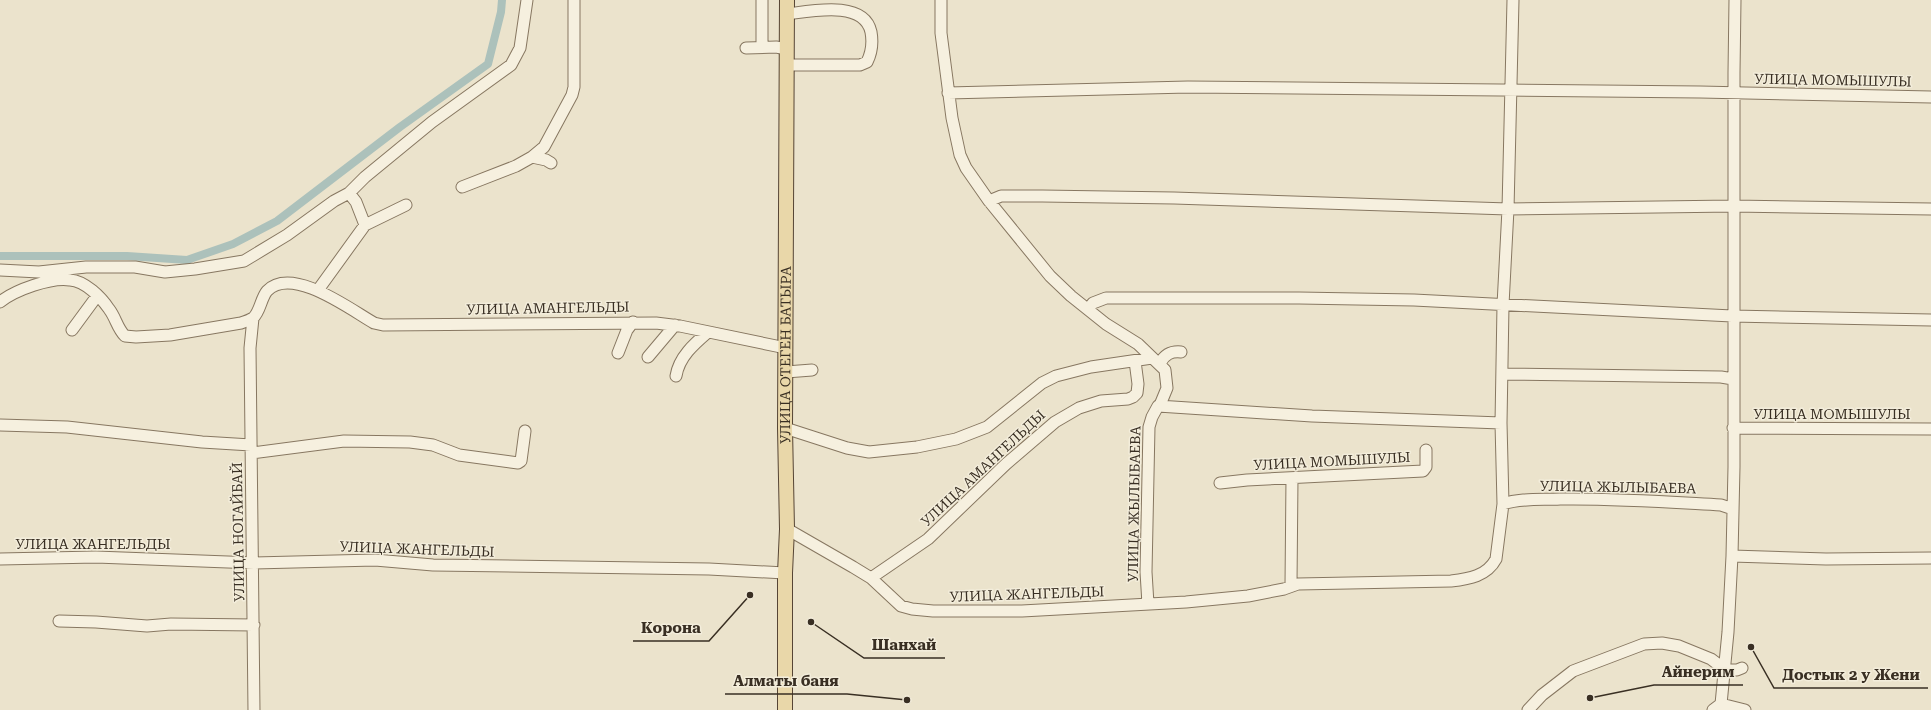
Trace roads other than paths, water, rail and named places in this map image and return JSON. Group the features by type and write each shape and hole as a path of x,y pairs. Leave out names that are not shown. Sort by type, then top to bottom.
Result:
{"main road":[{"name":"УЛИЦА ОТЕГЕН БАТЫРА","path":"785,710 785,573 787,529 787,0"}],"street":[{"path":"0,270 39,272 86,267 135,267 165,272 244,261 287,235 334,201 349,193 365,177 432,122 511,65 520,48 527,0"},
{"path":"462,186 516,166 532,157 544,147 572,95 574,87 574,0"},
{"path":"762,0 762,47"},
{"path":"941,0 941,33 948,93 955,137 960,155 966,168 989,201 1050,276 1070,296 1106,324 1138,344 1165,370 1167,379 1163,404 1312,416 1501,423"},
{"name":"УЛИЦА ЖАНГЕЛЬДЫ","path":"787,529 831,553 871,578 901,606 933,612 1022,611 1186,602 1248,596 1284,589 1291,585 1451,581 1471,579 1492,566 1496,559 1503,504 1501,423 1503,305 1512,90 1513,0"},
{"path":"1735,0 1732,316 1732,556 1727,652 1717,707 1745,710"},
{"path":"787,14 825,4 845,8 860,14 869,24 872,38 871,54 867,62 860,65 787,65"},
{"path":"746,48 762,47 787,49"},
{"name":"УЛИЦА МОМЫШУЛЫ","path":"948,93 1188,87 1734,92 1931,97"},
{"path":"532,157 546,160 551,163"},
{"path":"349,193 356,202 365,224"},
{"path":"989,201 1002,196 1042,196 1211,199 1508,209 1733,206 1931,209"},
{"path":"318,290 365,224 406,205"},
{"path":"39,272 41,284"},
{"path":"0,302 11,294 41,284 70,279 79,282 97,296 110,309 121,332 125,336 136,337 170,335 229,326 253,318 250,348 252,449"},
{"name":"УЛИЦА АМАНГЕЛЬДЫ","path":"253,318 267,291 276,285 292,283 318,290 374,323 383,325 633,322 675,325 786,348"},
{"path":"72,330 97,296"},
{"path":"1088,309 1093,303 1106,298 1300,298 1414,300 1732,316 1931,320"},
{"path":"618,353 627,330 633,322"},
{"path":"648,357 675,325"},
{"path":"676,376 678,366 692,346 708,332"},
{"path":"786,428 847,448 869,452 917,447 956,439 987,427 1042,383 1056,376 1091,367 1135,361 1156,360 1171,352 1181,352"},
{"name":"УЛИЦА АМАНГЕЛЬДЫ","path":"871,578 928,539 1028,444 1055,422 1079,408 1101,401 1133,397 1137,393 1138,384 1135,361"},
{"path":"786,372 812,370"},
{"path":"1502,374 1722,377 1733,379"},
{"name":"УЛИЦА ЖЫЛЫБАЕВА","path":"1148,604 1146,572 1149,426 1152,417 1163,404"},
{"name":"УЛИЦА НОГАЙБАЙ","path":"0,425 67,427 252,449 344,441 433,445 459,455 518,463 521,461 525,431"},
{"name":"УЛИЦА МОМЫШУЛЫ","path":"1733,428 1931,430"},
{"name":"УЛИЦА НОГАЙБАЙ","path":"252,449 254,710"},
{"name":"УЛИЦА МОМЫШУЛЫ","path":"1220,483 1423,472 1426,467 1426,450"},
{"path":"1291,585 1292,478"},
{"name":"УЛИЦА ЖЫЛЫБАЕВА","path":"1503,504 1511,501 1530,500 1601,499 1721,505 1733,509"},
{"name":"УЛИЦА ЖАНГЕЛЬДЫ","path":"0,560 96,556 254,563 375,560 433,565 701,569 785,573"},
{"path":"1732,556 1826,559 1931,558"},
{"path":"59,622 96,622 130,625 254,625"},
{"path":"1528,710 1542,695 1573,671 1644,644 1662,643 1679,646 1711,659 1723,669 1737,670 1742,668"}],"waterway":[{"path":"0,256 127,256 187,260 233,244 277,221 400,127 488,64 501,12 502,0"}],"place":[{"name":"Корона","path":"750,595"},
{"name":"Шанхай","path":"811,622"},
{"name":"Достык 2 у Жени","path":"1751,647"},
{"name":"Айнерим","path":"1590,698"},
{"name":"Алматы баня","path":"907,700"}]}
